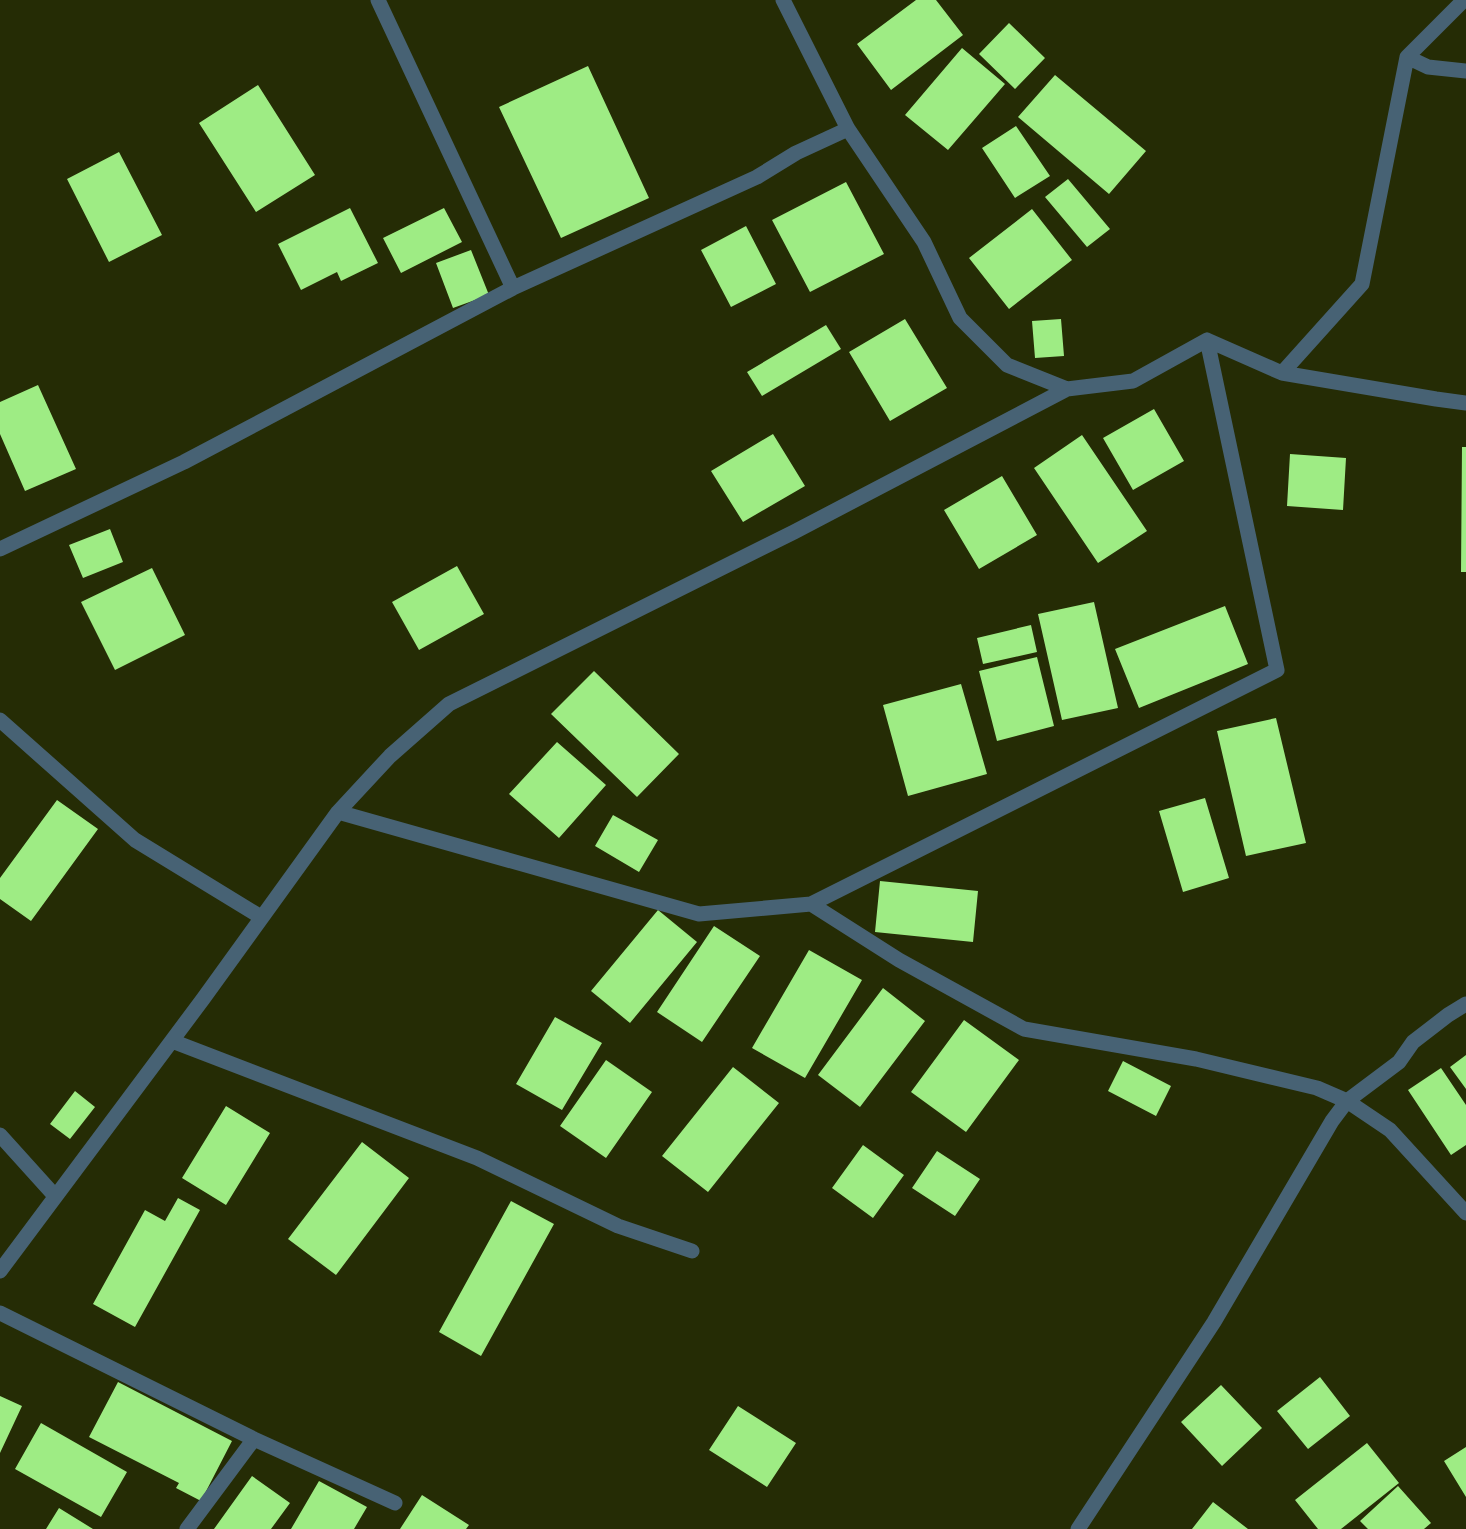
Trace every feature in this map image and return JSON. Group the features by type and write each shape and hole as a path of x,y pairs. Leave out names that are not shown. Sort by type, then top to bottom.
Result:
{"street":[{"path":"378,0 513,288"},
{"path":"783,0 848,129 924,242 960,318 1007,365 1067,389"},
{"path":"1282,373 1362,284 1407,57 1464,0"},
{"path":"1407,57 1428,67 1466,71"},
{"path":"0,549 184,462 513,288 757,177 796,153 848,129"},
{"path":"1207,340 1282,373 1466,403"},
{"path":"0,1271 172,1041 338,812 390,756 449,704 783,537 1067,389 1133,381 1207,340"},
{"path":"338,812 699,914 811,904 1277,670 1207,340"},
{"path":"0,720 135,840 261,917"},
{"path":"811,904 899,960 1024,1029 1196,1059 1317,1088 1347,1101 1390,1130 1466,1213"},
{"path":"1078,1529 1214,1322 1332,1121 1347,1101 1399,1062 1413,1042 1466,1004"},
{"path":"172,1041 477,1158 618,1226 692,1251"},
{"path":"0,1135 55,1196"},
{"path":"0,1313 254,1439 394,1503"},
{"path":"187,1529 254,1439"}],"building":[{"path":"916,0 936,0 963,35 891,90 857,44"},
{"path":"1009,23 1045,58 1015,89 979,54"},
{"path":"962,48 1005,84 948,150 905,115"},
{"path":"588,66 649,198 561,238 499,107"},
{"path":"1055,75 1146,151 1109,194 1018,117"},
{"path":"258,85 315,175 256,212 199,123"},
{"path":"1016,126 1050,176 1015,198 982,148"},
{"path":"119,152 162,235 109,262 67,179"},
{"path":"1068,179 1110,229 1087,247 1045,197"},
{"path":"846,182 884,254 810,292 772,220"},
{"path":"350,208 378,263 341,281 337,272 301,290 278,244"},
{"path":"444,208 462,242 401,273 383,238"},
{"path":"1032,209 1072,260 1009,309 969,258"},
{"path":"746,226 776,284 731,307 701,250"},
{"path":"471,250 489,295 453,308 436,263"},
{"path":"905,319 947,388 890,421 849,352"},
{"path":"1061,319 1064,356 1035,358 1032,321"},
{"path":"826,325 841,349 762,396 747,372"},
{"path":"38,385 76,469 25,491 0,434 0,402"},
{"path":"1154,409 1184,461 1133,490 1103,438"},
{"path":"773,434 805,486 743,522 711,471"},
{"path":"1082,435 1147,531 1098,563 1034,468"},
{"path":"1462,447 1466,447 1466,572 1461,572"},
{"path":"1290,454 1346,458 1343,510 1287,506"},
{"path":"1002,476 1037,535 979,569 944,510"},
{"path":"110,529 123,562 83,578 69,545"},
{"path":"457,566 484,614 419,650 392,602"},
{"path":"152,568 185,635 115,670 81,602"},
{"path":"1094,602 1118,708 1062,720 1038,614"},
{"path":"1225,606 1248,664 1139,708 1115,649"},
{"path":"1031,625 1037,652 983,664 977,638"},
{"path":"1037,657 1054,726 997,741 979,671"},
{"path":"594,671 679,754 637,797 551,714"},
{"path":"961,684 987,774 908,796 883,705"},
{"path":"1276,718 1306,843 1246,856 1217,731"},
{"path":"557,742 606,785 559,838 509,794"},
{"path":"1205,798 1229,878 1183,892 1159,811"},
{"path":"57,800 98,829 31,921 0,899 0,878"},
{"path":"613,815 658,840 639,872 595,846"},
{"path":"880,881 978,891 973,942 875,932"},
{"path":"658,910 697,942 630,1023 591,991"},
{"path":"714,926 760,956 702,1042 657,1012"},
{"path":"809,950 862,980 805,1078 752,1048"},
{"path":"883,988 925,1021 860,1107 818,1075"},
{"path":"555,1017 602,1043 562,1110 516,1084"},
{"path":"964,1020 1019,1060 966,1132 911,1092"},
{"path":"1466,1055 1466,1089 1450,1067"},
{"path":"606,1060 652,1092 606,1158 560,1126"},
{"path":"1123,1061 1171,1086 1156,1116 1108,1091"},
{"path":"733,1067 779,1103 708,1192 662,1156"},
{"path":"1441,1068 1466,1105 1466,1145 1451,1155 1408,1090"},
{"path":"75,1091 95,1107 70,1139 50,1124"},
{"path":"226,1106 270,1133 226,1205 182,1178"},
{"path":"362,1142 409,1178 336,1275 288,1239"},
{"path":"863,1145 904,1175 873,1218 832,1188"},
{"path":"937,1151 980,1179 955,1216 912,1188"},
{"path":"178,1198 200,1210 135,1327 93,1304 145,1210 165,1221"},
{"path":"511,1201 554,1224 481,1356 439,1332"},
{"path":"1320,1377 1350,1416 1308,1449 1277,1411"},
{"path":"118,1382 232,1441 201,1501 176,1488 179,1483 89,1437"},
{"path":"1221,1385 1262,1428 1222,1466 1181,1422"},
{"path":"0,1396 22,1406 0,1453"},
{"path":"738,1406 796,1443 767,1487 709,1450"},
{"path":"41,1423 127,1472 101,1517 15,1469"},
{"path":"1367,1443 1399,1483 1341,1529 1318,1529 1295,1500"},
{"path":"1466,1447 1466,1497 1444,1461"},
{"path":"252,1476 290,1503 271,1529 214,1529"},
{"path":"319,1481 367,1507 354,1529 291,1529"},
{"path":"1398,1486 1431,1523 1424,1529 1368,1529 1360,1521"},
{"path":"422,1495 469,1525 466,1529 400,1529"},
{"path":"1213,1502 1248,1529 1192,1529"},
{"path":"59,1508 93,1529 46,1529"}]}
